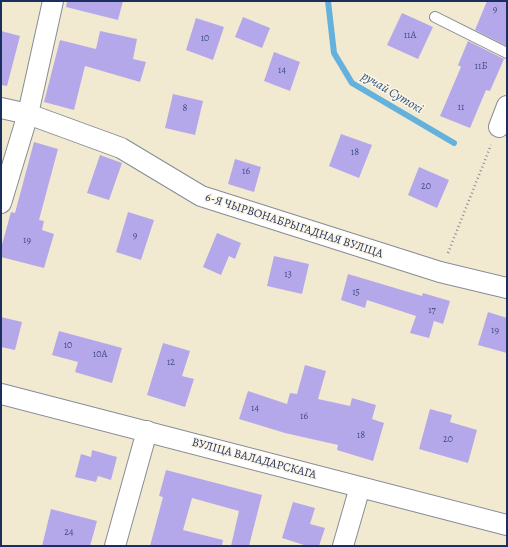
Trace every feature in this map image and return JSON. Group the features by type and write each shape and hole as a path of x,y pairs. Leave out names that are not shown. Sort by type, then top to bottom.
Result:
{"street":[{"path":"1,203 28,114 53,1"},
{"path":"499,127 507,106"},
{"name":"6-Я ЧЫРВОНАБРЫГАДНАЯ ВУЛІЦА","path":"1,108 28,114 121,148 201,196 440,272 507,288"},
{"name":"ВУЛІЦА ВАЛАДАРСКАГА","path":"1,394 507,525"},
{"path":"115,546 146,431"},
{"path":"343,546 360,487"}],"lane":[{"path":"435,17 507,54"}],"path":[{"path":"440,272 499,127"}],"building":[{"path":"67,1 123,1 118,20 66,7"},
{"path":"487,1 507,1 507,46 475,30"},
{"path":"402,13 433,27 418,59 387,45"},
{"path":"243,17 270,28 262,48 235,37"},
{"path":"196,18 224,27 213,60 186,50"},
{"path":"1,31 20,36 7,86 1,85"},
{"path":"100,31 137,39 133,59 146,62 140,82 85,66 74,110 44,102 60,40 96,49"},
{"path":"468,41 504,59 490,91 486,90 470,128 440,116 461,67 458,65"},
{"path":"274,52 300,62 290,91 264,81"},
{"path":"173,94 203,101 195,135 165,128"},
{"path":"341,134 372,145 359,178 329,166"},
{"path":"34,142 58,149 39,220 44,221 42,230 54,234 44,268 1,257 1,248 11,212 15,213"},
{"path":"100,155 122,163 109,200 87,193"},
{"path":"235,159 261,167 254,192 228,184"},
{"path":"419,167 449,180 437,208 408,195"},
{"path":"128,212 154,220 141,260 116,252"},
{"path":"217,233 241,243 235,259 229,256 221,275 203,267"},
{"path":"274,256 309,264 302,294 267,286"},
{"path":"348,274 422,296 423,293 450,301 443,324 434,321 429,338 410,333 416,316 367,300 365,308 341,300"},
{"path":"488,312 507,318 507,353 478,345"},
{"path":"1,317 22,322 15,350 1,347"},
{"path":"59,331 122,348 112,383 75,372 78,362 52,355"},
{"path":"163,343 190,351 182,376 194,379 185,407 147,395"},
{"path":"305,365 326,371 318,399 350,406 352,398 376,405 372,419 384,423 373,461 337,450 338,445 285,433 239,419 248,391 287,404 290,393 297,394"},
{"path":"430,409 452,415 450,422 477,430 468,463 419,449"},
{"path":"92,450 117,457 111,480 98,476 96,482 75,477 81,454 91,457"},
{"path":"166,470 262,495 249,546 231,546 239,511 192,498 183,530 223,540 222,546 150,546 163,497 159,496"},
{"path":"293,502 315,508 310,524 325,528 319,546 307,546 282,538"},
{"path":"51,509 97,521 90,546 42,546"}],"waterway":[{"name":"ручай Сутокі","path":"328,1 334,53 352,83 454,143"}]}
